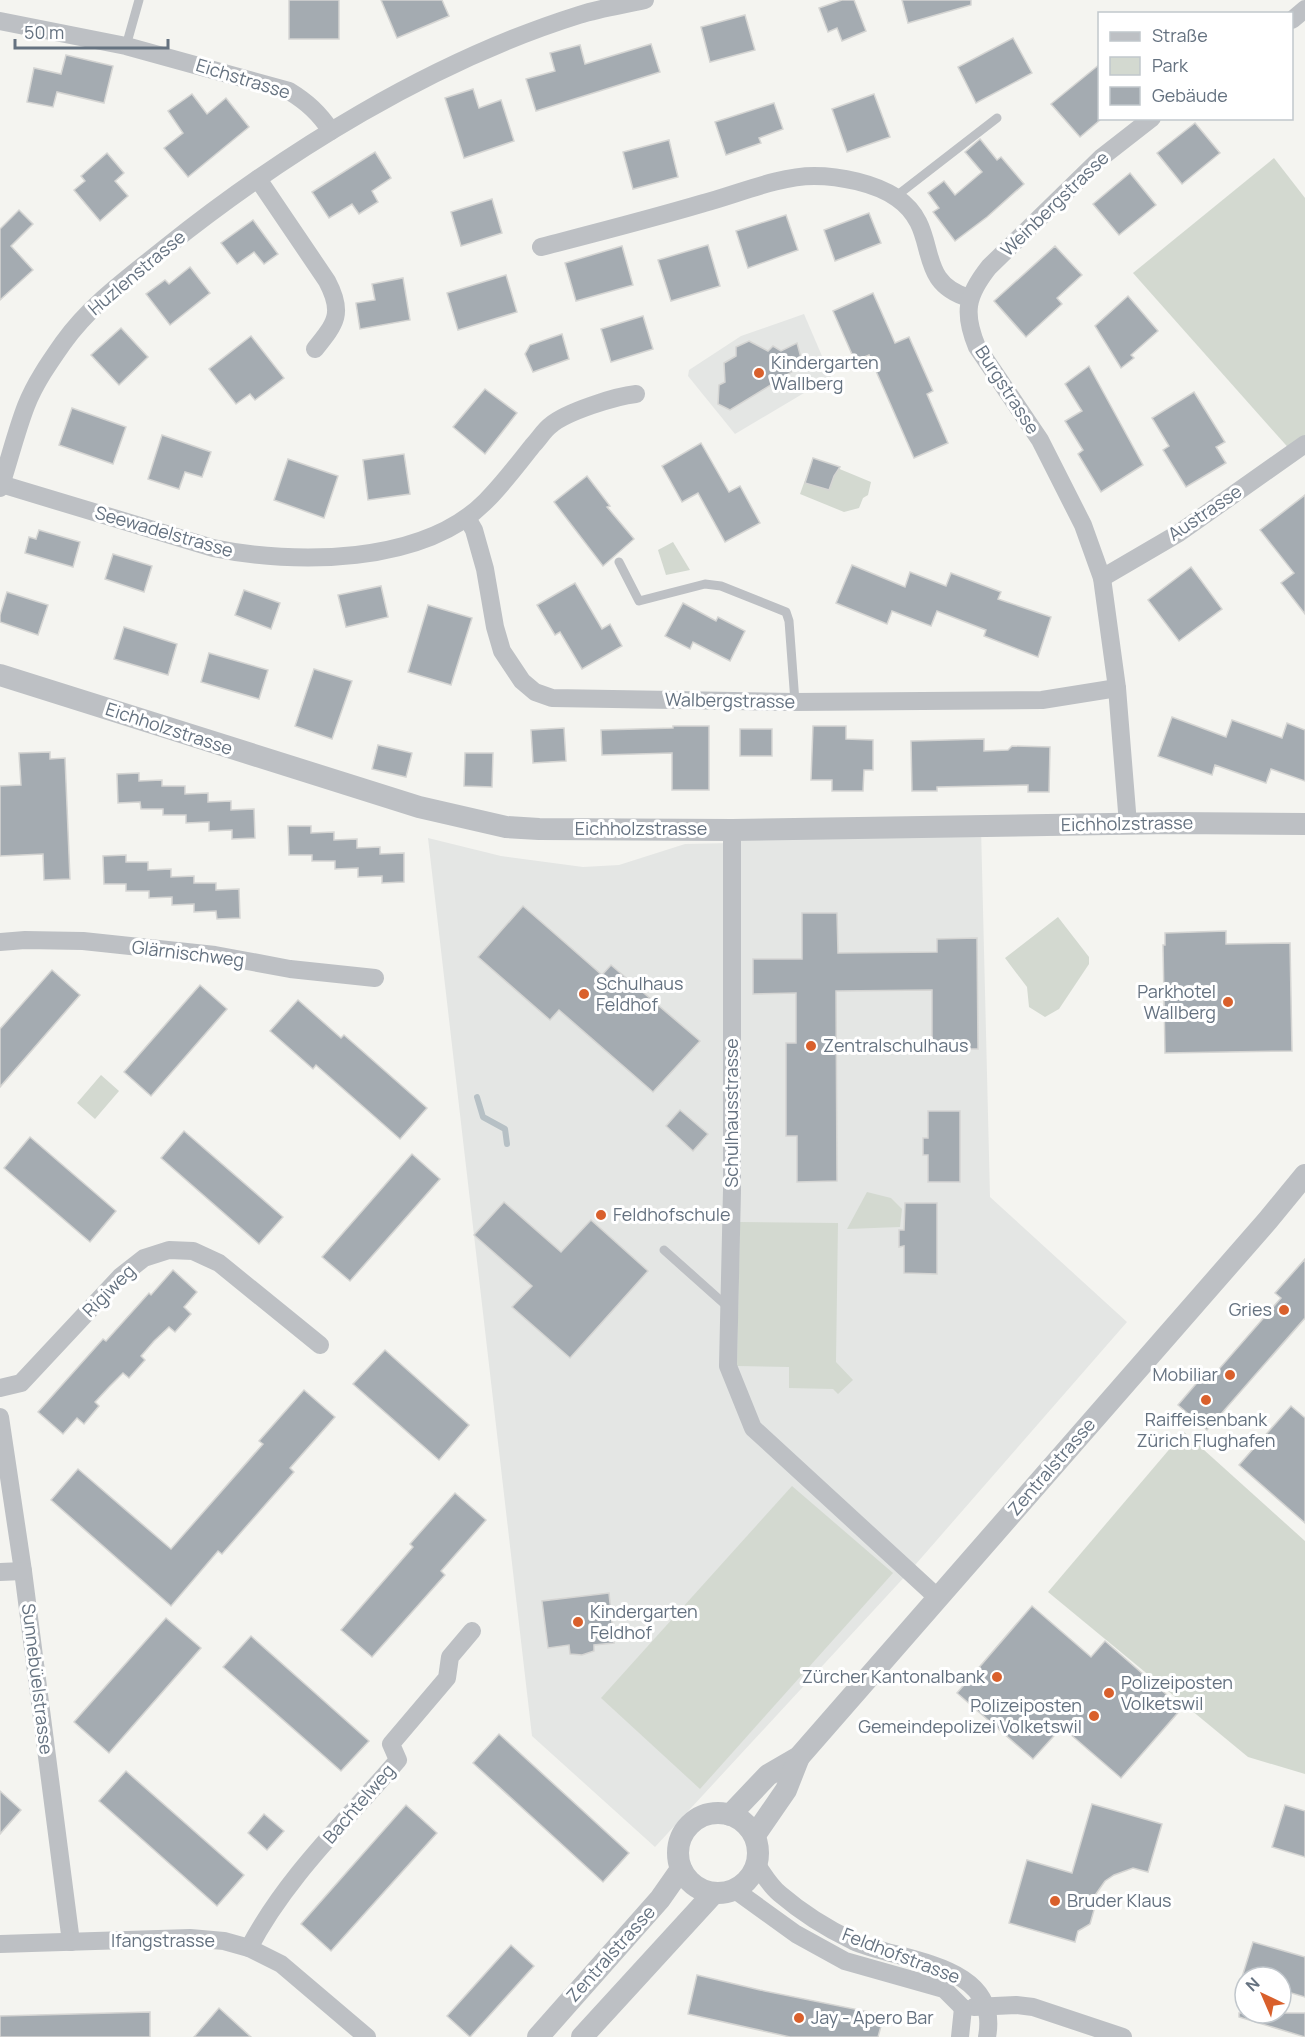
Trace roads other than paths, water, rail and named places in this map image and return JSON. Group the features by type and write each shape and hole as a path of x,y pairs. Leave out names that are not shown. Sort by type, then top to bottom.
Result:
{"street":[{"name":"Huzlenstrasse","path":"1,486 26,405 42,373 64,341 111,292 187,231 258,179 331,131 467,58 518,37 577,7 645,0"},
{"path":"1293,19 1305,9"},
{"name":"Eichstrasse","path":"0,21 126,46 289,91 308,102 321,115 331,131"},
{"name":"Weinbergstrasse","path":"969,298 977,282 989,267 1056,200 1102,157 1149,120"},
{"path":"541,247 790,178 814,176 838,178 862,183 895,197 916,217 922,228 936,277 954,294 969,298"},
{"path":"258,179 327,281 334,295 338,311 333,327 315,349"},
{"name":"Burgstrasse","path":"969,298 970,331 977,346 1040,440 1083,525 1102,578 1117,688 1128,824"},
{"name":"Seewadelstrasse","path":"1,486 213,548 275,558 366,554 405,546 440,533 467,518 486,502 551,425 572,413 636,394"},
{"name":"Austrasse","path":"1102,578 1179,533 1305,444"},
{"name":"Walbergstrasse","path":"467,518 474,530 485,569 495,627 502,651 522,681 535,692 552,698 795,702 1042,700 1117,688"},
{"name":"Eichholzstrasse","path":"0,675 419,807 506,827 732,830 1128,824 1305,824"},
{"name":"Schulhausstrasse","path":"732,830 732,1178 728,1366 753,1428 938,1598"},
{"name":"Glärnischweg","path":"0,942 25,939 83,941 215,955 290,969 375,978"},
{"name":"Zentralstrasse","path":"755,1835 786,1790 799,1757 1305,1175"},
{"name":"Rigiweg","path":"0,1388 21,1383 121,1276 144,1258 169,1250 194,1251 219,1263 320,1345"},
{"name":"Sunnebüelstrasse","path":"0,1417 23,1570 71,1941"},
{"path":"0,1572 23,1570"},
{"name":"Bachtelweg","path":"249,1948 281,1895 398,1760 391,1744 447,1678 450,1657 472,1631"},
{"name":"Zentralstrasse","path":"730,1815 768,1774 799,1757"},
{"path":"716,1813 730,1815 740,1819 755,1835 759,1850 757,1865 745,1884 724,1892 694,1886 681,1869 678,1854 681,1839 688,1826 701,1817 716,1813"},
{"name":"Feldhofstrasse","path":"757,1865 778,1893 806,1913 854,1941 957,1973 975,1988 986,2006"},
{"name":"Zentralstrasse","path":"538,2037 660,1899 681,1869"},
{"name":"Zentralstrasse","path":"582,2037 724,1892"},
{"name":"Feldhofstrasse","path":"724,1892 845,1961 944,1989 963,2008 1016,2004 1033,2007 1123,2037"},
{"name":"Ifangstrasse","path":"0,1944 190,1938 224,1941 266,1955 289,1970 367,2037"},
{"path":"986,2006 987,2037"},
{"path":"960,2037 963,2008"}],"lane":[{"path":"126,46 139,0"},
{"path":"895,197 997,118"},
{"path":"619,562 639,601 705,584 721,586 786,612 789,621 795,702"},
{"path":"664,1250 729,1308"}],"waterway":[{"path":"477,1097 483,1117 505,1129 507,1144"}],"place":[{"name":"Kindergarten Wallberg","path":"759,373"},
{"name":"Schulhaus Feldhof","path":"584,994"},
{"name":"Parkhotel Wallberg","path":"1228,1002"},
{"name":"Zentralschulhaus","path":"811,1046"},
{"name":"Feldhofschule","path":"601,1215"},
{"name":"Gries","path":"1284,1310"},
{"name":"Mobiliar","path":"1230,1375"},
{"name":"Raiffeisenbank Zürich Flughafen","path":"1206,1400"},
{"name":"Kindergarten Feldhof","path":"578,1622"},
{"name":"Zürcher Kantonalbank","path":"997,1677"},
{"name":"Polizeiposten Volketswil","path":"1109,1693"},
{"name":"Polizeiposten Gemeindepolizei Volketswil","path":"1094,1716"},
{"name":"Bruder Klaus","path":"1055,1901"},
{"name":"Jay - Apero Bar","path":"799,2018"}]}
